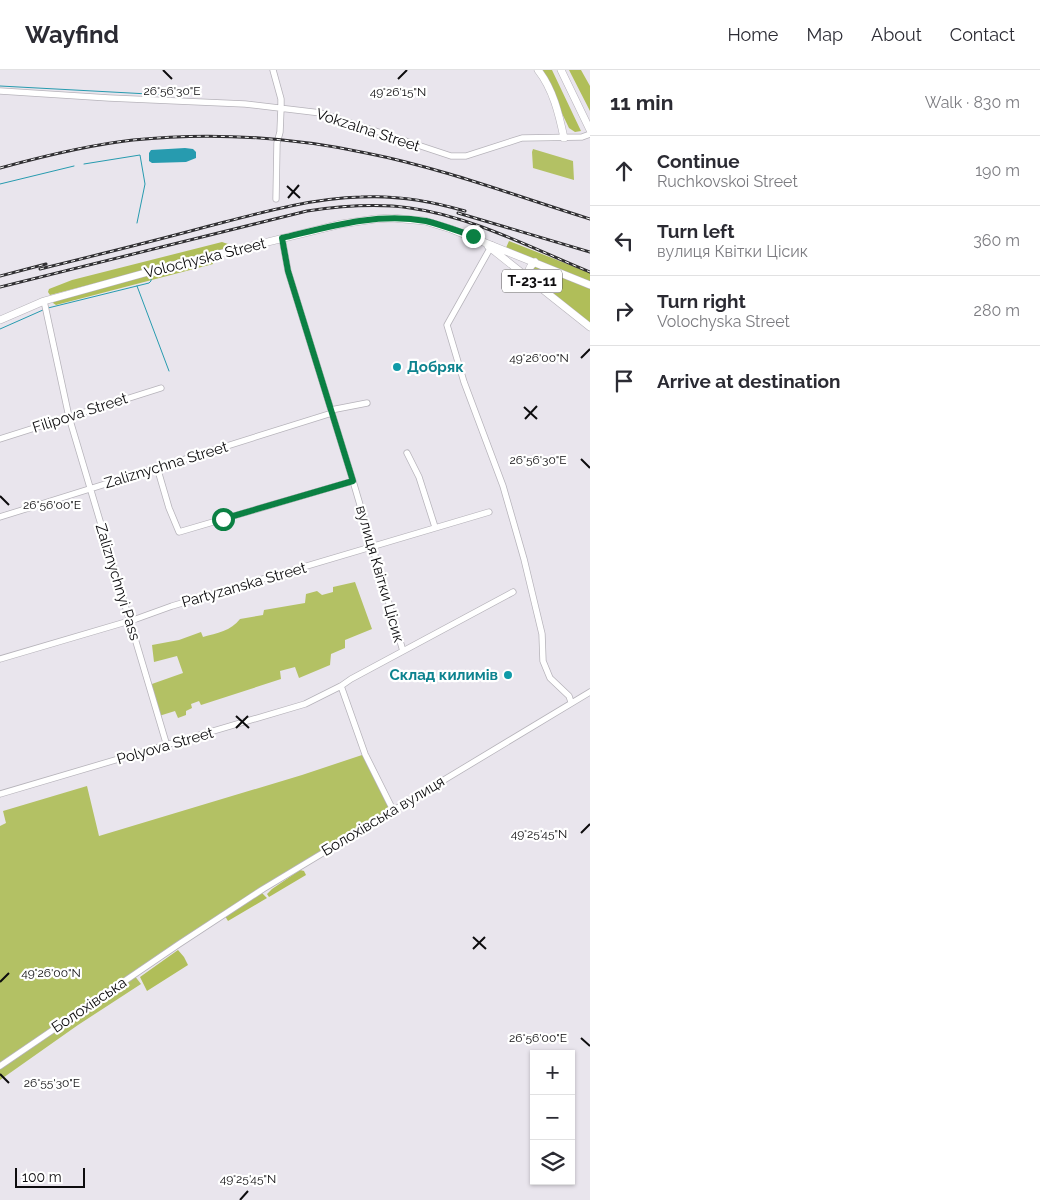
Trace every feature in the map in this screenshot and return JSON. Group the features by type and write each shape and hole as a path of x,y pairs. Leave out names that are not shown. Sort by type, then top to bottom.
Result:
{"main road":[{"path":"538,70 547,84 554,101 560,117 564,138"},
{"path":"561,70 590,132"},
{"name":"Volochyska Street","path":"0,320 44,301 170,266 341,224 392,218 426,221 473,236 492,246"},
{"name":"Т-23-11","path":"492,246 590,285"},
{"name":"Т-23-11","path":"492,246 590,327"},
{"path":"529,278 528,271 535,262"}],"street":[{"path":"273,70 281,99 280,132 277,143 276,199"},
{"name":"Vokzalna Street","path":"0,91 245,104 321,113 451,156 472,154 522,138 564,138 582,136 590,132"},
{"name":"Vokzalna Street","path":"582,136 590,139"},
{"name":"вулиця Квітки Цісик","path":"282,238 288,271 403,651"},
{"path":"492,246 448,324 464,382 503,486 522,550 542,634 543,661 550,678 569,696 571,702"},
{"name":"Zaliznychnyi Pass","path":"44,301 69,417 167,746"},
{"name":"Filipova Street","path":"0,439 161,388"},
{"name":"Zaliznychna Street","path":"0,517 331,412 367,403"},
{"path":"407,453 419,477 435,527"},
{"path":"157,467 169,508 179,532 353,481"},
{"name":"Partyzanska Street","path":"0,659 489,512"},
{"name":"Polyova Street","path":"0,794 305,704 513,592"},
{"path":"341,686 365,754 393,810"},
{"name":"Болохівська вулиця","path":"179,944 263,889 590,692"},
{"name":"Болохівська","path":"0,1066 179,944"}],"green space":[{"path":"541,70 552,70 581,131 575,132 569,128"},
{"path":"569,70 581,70 590,86 590,111"},
{"path":"533,149 573,161 574,180 533,168"},
{"path":"509,241 590,273 590,324 537,282 531,275 535,263 505,250"},
{"path":"222,242 228,244 229,247 227,249 50,295 48,292 49,289 72,280"},
{"path":"212,257 214,260 213,264 56,305 53,303 54,301"},
{"path":"355,582 372,629 345,640 345,648 331,654 330,665 299,678 295,667 280,671 281,679 201,705 199,701 191,704 192,708 186,711 186,715 178,718 175,711 159,716 149,685 183,673 177,656 154,662 152,645 179,640 201,632 203,637 218,633 228,629 240,619 263,615 264,610 305,603 306,594 317,591 322,595 333,592 333,587"},
{"path":"365,754 393,810 328,849 134,975 141,984 78,1025 0,1080 0,826 6,823 3,811 87,786 99,836 302,775"},
{"path":"300,870 304,871 306,875 269,897 267,894 272,889"},
{"path":"262,893 267,898 228,921 225,916"},
{"path":"178,950 188,965 147,991 140,977"}],"water":[{"path":"193,149 196,152 196,158 186,162 152,163 149,161 151,150"}],"waterway":[{"path":"0,86 167,95"},
{"path":"84,164 140,155 145,184 137,223"},
{"path":"0,184 74,166"},
{"path":"48,308 149,283 151,276"},
{"path":"137,286 169,371"},
{"path":"0,329 43,310"}],"railway":[{"path":"0,168 66,151 133,140 191,136 279,140 366,153 423,166 590,219"},
{"path":"40,269 258,213 341,198 401,198 439,204 465,211"},
{"path":"0,287 307,211 358,206 410,208 456,218 502,234 590,272"},
{"path":"458,213 590,252"},
{"path":"0,276 46,264"}],"place":[{"name":"Добряк","path":"397,367"},
{"name":"Склад килимів","path":"508,675"}],"route":[{"path":"223,519 353,481 288,271 282,238 341,224 392,218 426,221 473,236"}]}
